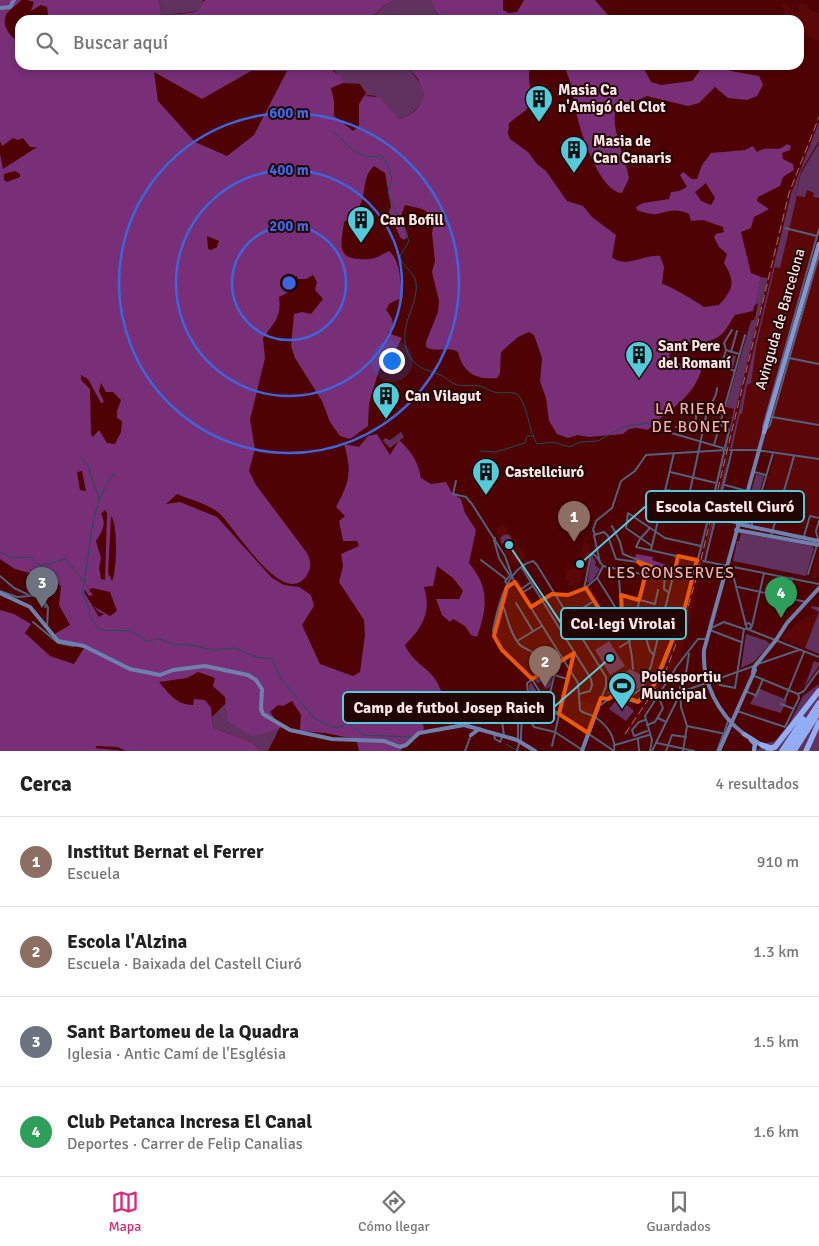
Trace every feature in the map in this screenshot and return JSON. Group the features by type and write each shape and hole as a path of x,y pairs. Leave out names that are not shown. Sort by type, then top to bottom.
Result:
{"highway":[{"path":"761,745 770,748 775,747 819,692"},
{"path":"782,751 819,692"},
{"path":"788,751 819,703"},
{"path":"794,751 818,713"},
{"path":"798,751 818,713"},
{"path":"806,751 819,722"}],"main road":[{"path":"6,9 14,1"},
{"name":"Avinguda de Barcelona","path":"744,734 730,722 718,705 707,681 704,660 706,639 819,244"},
{"path":"738,524 772,534 818,543"},
{"path":"736,530 772,534"},
{"path":"718,751 730,722 738,711 755,668 787,623 819,588"},
{"path":"0,592 25,603 60,642 84,646 126,667 160,675 173,670 205,666 244,674 254,678 261,686 261,709 263,714 290,730 332,739 384,741 400,747 406,745 418,734 464,725 472,731 481,728 519,741 535,751"},
{"path":"583,751 598,707"},
{"path":"744,734 769,751"},
{"path":"744,734 755,744 755,751"},
{"path":"750,739 761,745"},
{"path":"755,751 761,745"}],"street":[{"path":"785,228 817,236"},
{"name":"Avinguda de Barcelona","path":"764,432 765,415 819,229"},
{"name":"Avinguda de Barcelona","path":"788,357 819,255"},
{"path":"732,330 724,343 726,350 721,366 735,371"},
{"path":"731,352 737,331"},
{"path":"714,445 745,335"},
{"path":"726,350 739,354"},
{"path":"788,357 819,364"},
{"path":"685,512 700,452 705,420 711,403 716,396 717,388"},
{"path":"688,427 695,422 698,407 708,402 711,403"},
{"path":"765,415 765,419 819,425"},
{"path":"598,707 616,694 639,702 654,685 668,656 684,611 725,450 728,428 705,420"},
{"path":"676,427 704,428"},
{"path":"668,432 725,450"},
{"path":"599,564 595,534 596,521 612,508 621,481 635,471 644,456 650,454 725,450"},
{"path":"819,459 759,450 731,450 717,518 704,561 819,584"},
{"path":"651,550 674,453"},
{"path":"749,528 753,524 772,453"},
{"path":"772,534 794,456"},
{"path":"753,471 766,475"},
{"path":"670,472 716,483"},
{"path":"456,481 453,494 470,501 495,538 511,571 512,576 515,582 579,684 581,711 594,716 608,729 615,745 614,751 547,706 532,679 520,665 502,650 494,636 493,629 507,586 512,576 521,567 531,562 536,562 606,678 607,683 598,707"},
{"path":"725,485 747,491"},
{"path":"666,489 708,499"},
{"path":"662,506 708,517"},
{"path":"652,546 626,528 630,512 666,538 700,546"},
{"path":"804,536 810,516 819,519 816,531 818,543 808,574"},
{"path":"717,518 738,524"},
{"path":"612,526 620,542 622,553 646,569 637,610 650,650 654,655"},
{"path":"651,528 640,539 636,547 698,560"},
{"path":"595,534 601,532 607,534 616,559 638,562 665,571 664,588 669,593"},
{"path":"495,538 499,558 510,576 506,579"},
{"path":"608,623 585,589 590,554 595,555 599,564 603,566 646,575"},
{"path":"627,699 643,686 654,655 678,556"},
{"path":"481,560 506,579 507,586"},
{"path":"531,607 554,594 572,594 585,589 597,578 603,566"},
{"path":"717,678 720,685 735,688 747,623 738,587 728,566"},
{"path":"521,567 592,681 590,690 579,694"},
{"path":"618,569 621,595 620,615"},
{"path":"511,571 515,572"},
{"path":"752,632 764,573"},
{"path":"0,576 14,588 29,595"},
{"path":"597,578 620,615 630,641 633,669"},
{"path":"788,598 792,578"},
{"path":"507,586 515,582"},
{"path":"520,590 531,582"},
{"path":"522,593 533,586"},
{"path":"738,587 806,602"},
{"path":"621,595 655,604 658,590"},
{"path":"0,592 17,597 40,594 45,598 48,608 45,626"},
{"path":"557,598 561,594"},
{"path":"504,596 504,608 509,627 517,641 534,653 545,671 554,676 568,679"},
{"path":"45,598 45,606"},
{"path":"578,611 594,601"},
{"path":"516,603 533,631"},
{"path":"589,620 601,612"},
{"path":"599,629 620,615"},
{"path":"747,623 754,618"},
{"path":"33,622 38,627 45,626"},
{"path":"708,629 724,622 819,657"},
{"path":"747,623 752,626"},
{"path":"45,626 61,644 76,646"},
{"path":"517,641 542,626"},
{"path":"746,629 752,626"},
{"path":"614,636 625,628"},
{"path":"708,629 742,643"},
{"path":"651,751 652,740 646,725 645,716 699,638 706,639"},
{"path":"770,638 772,645"},
{"path":"620,647 630,641"},
{"path":"681,692 707,681 738,671 755,668 800,650"},
{"path":"785,699 804,652"},
{"path":"651,751 681,692 689,654"},
{"path":"563,660 532,679 526,686 530,714 533,726 555,732 583,751"},
{"path":"552,746 568,679 568,667"},
{"path":"755,668 763,679 798,694"},
{"path":"738,711 785,727 794,709 798,694 804,691 819,670"},
{"path":"569,674 573,675"},
{"path":"546,711 554,676"},
{"path":"745,690 755,695 763,679"},
{"path":"656,701 670,690 699,699"},
{"path":"681,692 682,707 687,726 684,750"},
{"path":"603,694 608,699"},
{"path":"493,732 495,739 502,743 504,736 500,706 502,695 517,701 519,707 519,741 517,750"},
{"path":"646,725 658,718 663,708 659,698"},
{"path":"781,704 794,709"},
{"path":"530,714 546,711 559,714"},
{"path":"426,716 453,716 488,723 502,721"},
{"path":"658,718 666,722"},
{"path":"645,720 639,722 632,730 634,736 648,731"},
{"path":"687,726 724,734"},
{"path":"465,751 472,731"},
{"path":"615,745 649,735"},
{"path":"666,751 672,735 686,737"},
{"path":"638,739 639,751"},
{"path":"656,742 694,751"}],"highlighted area":[{"path":"678,556 697,560 684,611 654,685 638,702 617,693 608,699 601,698 588,733 559,714 574,653 532,679 502,650 494,636 507,587 515,582 531,607 552,594 568,595 586,588 608,623 622,614 621,595 639,600 647,569 638,562 674,575"}],"shaded area":[{"path":"0,0 21,0 7,13 5,19 6,28 15,39 15,70 332,70 343,79 343,83 331,88 334,101 334,116 353,131 359,126 359,104 364,96 380,97 398,119 413,113 422,101 424,91 418,79 410,70 530,70 529,81 534,97 526,110 509,123 508,134 510,139 528,152 537,164 546,171 567,201 583,206 592,217 616,235 612,257 623,262 660,256 664,267 662,284 677,290 704,307 719,305 731,286 730,276 724,263 727,254 719,247 714,237 716,234 724,232 723,227 703,220 691,221 689,214 680,211 652,214 637,210 636,207 643,203 669,199 671,192 687,187 680,175 683,172 692,179 697,179 702,165 711,153 745,150 753,146 757,152 765,149 780,148 787,144 791,146 790,150 782,153 783,159 793,164 794,170 783,177 780,186 758,197 757,201 769,209 754,217 751,228 741,232 751,273 761,277 753,311 735,315 726,330 718,337 680,348 669,355 671,360 681,364 699,363 702,368 698,379 686,396 648,430 637,428 629,429 623,434 589,437 578,435 568,438 557,434 549,421 546,398 540,381 542,358 534,335 529,332 518,337 501,352 500,373 497,378 483,378 472,374 463,365 458,352 454,350 430,349 426,347 426,342 438,312 439,301 432,272 435,261 432,233 434,221 432,215 422,209 405,205 401,216 408,236 404,240 400,237 389,212 391,207 385,173 374,166 366,179 359,208 344,222 343,252 351,258 368,259 375,258 389,251 398,267 403,297 389,304 386,310 392,318 393,324 388,333 402,338 394,353 379,370 369,403 368,426 350,439 340,436 330,422 322,401 295,358 291,346 294,314 302,312 311,314 323,299 315,290 317,282 313,275 306,279 298,279 296,275 295,289 279,297 278,315 274,324 263,338 265,358 250,420 255,449 249,471 256,485 307,553 310,569 307,575 297,583 286,582 273,575 260,563 219,513 210,507 177,494 166,504 180,502 217,517 272,578 284,585 299,587 311,595 314,606 302,625 320,664 353,676 360,672 365,635 364,620 339,582 343,566 341,554 359,546 357,541 343,541 339,521 345,516 336,507 347,483 349,469 344,444 359,447 368,436 377,434 390,455 399,440 413,457 421,478 431,484 446,482 452,493 461,499 465,513 476,530 469,563 481,581 485,598 483,617 477,637 471,635 465,626 453,619 450,622 442,615 436,599 459,599 463,591 453,578 437,566 433,586 424,587 427,604 424,619 421,626 405,645 413,658 434,677 441,691 437,703 427,704 422,717 424,729 402,745 401,751 359,751 356,738 300,730 301,715 292,701 283,706 278,705 270,712 281,727 279,729 252,736 227,721 225,697 213,686 215,678 198,672 187,678 159,682 173,698 182,703 193,705 194,699 205,700 211,708 213,727 251,742 260,751 125,751 0,751 0,610 14,614 31,624 25,633 50,656 74,664 86,645 61,641 53,635 70,625 59,605 61,587 50,572 44,570 37,575 15,569 0,559 0,154 3,169 37,147 30,147 23,138 18,140 13,138 2,146 0,141","holes":["251,71 287,71 254,135 227,156 195,142 158,101 154,72 202,99","15,171 20,174 20,177 7,182 4,180 4,174","706,183 715,198 711,205 701,201 695,192","207,236 219,241 217,247 211,250 208,249","81,375 88,379 101,403 104,402 99,391 101,383 106,392 113,392 121,400 117,411 117,418 122,421 121,432 115,444 107,443 99,430 93,437 91,434 90,389 81,380","82,471 86,491 80,490 77,472","105,510 107,513 105,580 101,579 99,568 101,558 96,541 103,528 104,521 101,514","111,516 115,528 116,548 112,581 108,573","92,588 110,592 117,611 110,616 93,606 104,614 99,617 84,592 85,590 89,596 93,595 89,590","97,746 118,747 125,751 95,748"]},
{"path":"27,0 159,0 162,15 48,15 47,7 41,5 31,11 34,2"},
{"path":"159,0 204,1 202,6 196,11 162,15"},
{"path":"205,0 395,0 383,6 375,15 170,15 195,12"},
{"path":"395,0 430,0 437,15 375,15 383,6"},
{"path":"430,0 503,0 503,10 509,13 517,12 524,0 595,0 608,15 438,15"},
{"path":"785,3 795,12 799,11 799,3 807,4 810,10 819,13 819,40 809,38 804,34 804,15 783,15 785,12 781,5"},
{"path":"334,70 410,70 424,88 423,99 413,112 398,119 380,98 370,95 364,96 366,93 360,84 343,83"},
{"path":"645,70 651,82 661,85 692,81 699,70 730,70 759,76 763,85 757,96 747,100 728,98 715,87 699,103 688,106 647,96 617,109 615,115 616,132 629,178 622,193 614,190 607,184 594,163 580,129 571,85 566,71"},
{"path":"819,115 819,122 791,194 682,652 660,692 626,735 623,733 656,688 686,610 788,193"},
{"path":"819,122 819,141 801,171 788,227 801,173 819,143 819,198 813,197 814,193 807,190 805,197 797,196 780,268 775,267 756,347 751,383 747,385 742,414 740,414 732,449 730,448 791,194"},
{"path":"807,190 814,193 813,197 819,198 819,516 778,507 771,530 754,525 776,451 763,448 732,449 775,267 779,268 797,196"},
{"path":"761,277 768,278 694,580 734,409 726,407 751,321 755,319 758,303 753,307"},
{"path":"727,354 736,356 733,368 724,365"},
{"path":"401,432 404,437 390,448 383,441 385,438 390,440"},
{"path":"728,457 723,486 703,559"},
{"path":"756,474 764,476 750,526 742,524"},
{"path":"504,525 526,557 512,566 495,530"},
{"path":"741,533 812,546 814,548 806,576 733,561 737,541 739,541"},
{"path":"506,534 512,540 506,546 500,540"},
{"path":"584,542 591,545 585,573 582,573 580,583 575,582 574,586 568,585 569,581 565,580 567,569 572,570 576,559 579,560"},
{"path":"819,549 819,577 812,577 815,559"},
{"path":"636,554 653,557 652,560 669,566 669,569 665,570 635,559"},
{"path":"592,555 596,562 595,565 600,569 592,581 587,583"},
{"path":"812,606 819,607 819,612 811,608"},
{"path":"639,611 661,616 656,641 650,642"},
{"path":"819,612 805,648 781,638 799,621"},
{"path":"819,612 819,654 805,648"},
{"path":"746,634 767,641 770,644 754,662 741,668"},
{"path":"609,641 625,666 610,675 595,650"},
{"path":"814,661 819,663 819,666 804,688"},
{"path":"630,669 645,677 641,687 628,695 623,692 613,691 607,695 612,682"},
{"path":"545,673 552,677 548,696 545,697 535,679"},
{"path":"545,673 552,677 550,687 546,689 541,682 537,683 535,680"},
{"path":"531,682 537,692 533,694 539,705 534,706 533,700 530,700 529,685"},
{"path":"819,684 819,751 756,751 766,743 775,741 789,724 803,696"},
{"path":"758,688 787,700 781,713 750,704"},
{"name":"Poliesportiu Municipal","path":"618,698 634,711 626,721 609,709"},
{"path":"581,701 594,705 591,714 582,710"},
{"path":"226,703 227,721 279,729 268,751 260,751 251,742 213,727 212,717"}],"waterway":[{"path":"334,132 349,147 361,154 374,157 381,155 388,166 392,179 388,192 409,241 400,256 416,282 415,297 405,334 409,355 416,364 441,375 457,385 477,385 494,392 517,394 524,404 537,444 553,442 570,447 580,442 598,441 623,427 647,423 666,432"},
{"path":"480,451 496,452 525,443 527,436 532,436"},
{"path":"81,457 88,466 99,499"},
{"path":"115,473 106,485 95,514 82,593 89,607 90,617 100,630 131,631 146,641 159,639 176,645 186,644 214,650 235,648 256,657 272,659 281,679 314,718 332,727 340,727 348,723 364,735 411,737"},
{"path":"0,552 12,558 31,557 34,562 42,565 66,559 85,583"},
{"path":"506,744 516,750"}],"railway":[{"path":"625,734 664,676 682,628 698,572 789,193 819,117"}],"place":[{"name":"Masia Ca n'Amigó del Clot","path":"539,123"},
{"name":"Masia de Can Canaris","path":"574,174"},
{"name":"Can Bofill","path":"361,244"},
{"name":"Sant Pere del Romaní","path":"639,379"},
{"name":"Can Vilagut","path":"386,420"},
{"name":"Castellciuró","path":"486,496"},
{"name":"Institut Bernat el Ferrer","path":"574,542"},
{"name":"Col·legi Virolai","path":"509,545"},
{"name":"Escola Castell Ciuró","path":"580,564"},
{"name":"Sant Bartomeu de la Quadra","path":"42,608"},
{"name":"Club Petanca Incresa El Canal","path":"781,618"},
{"name":"Camp de futbol Josep Raich","path":"610,658"},
{"name":"Escola l'Alzina","path":"545,687"},
{"name":"Poliesportiu Municipal","path":"622,710"}],"district":[{"name":"LA RIERA DE BONET","path":"691,417"},
{"name":"LES CONSERVES","path":"671,572"}]}
